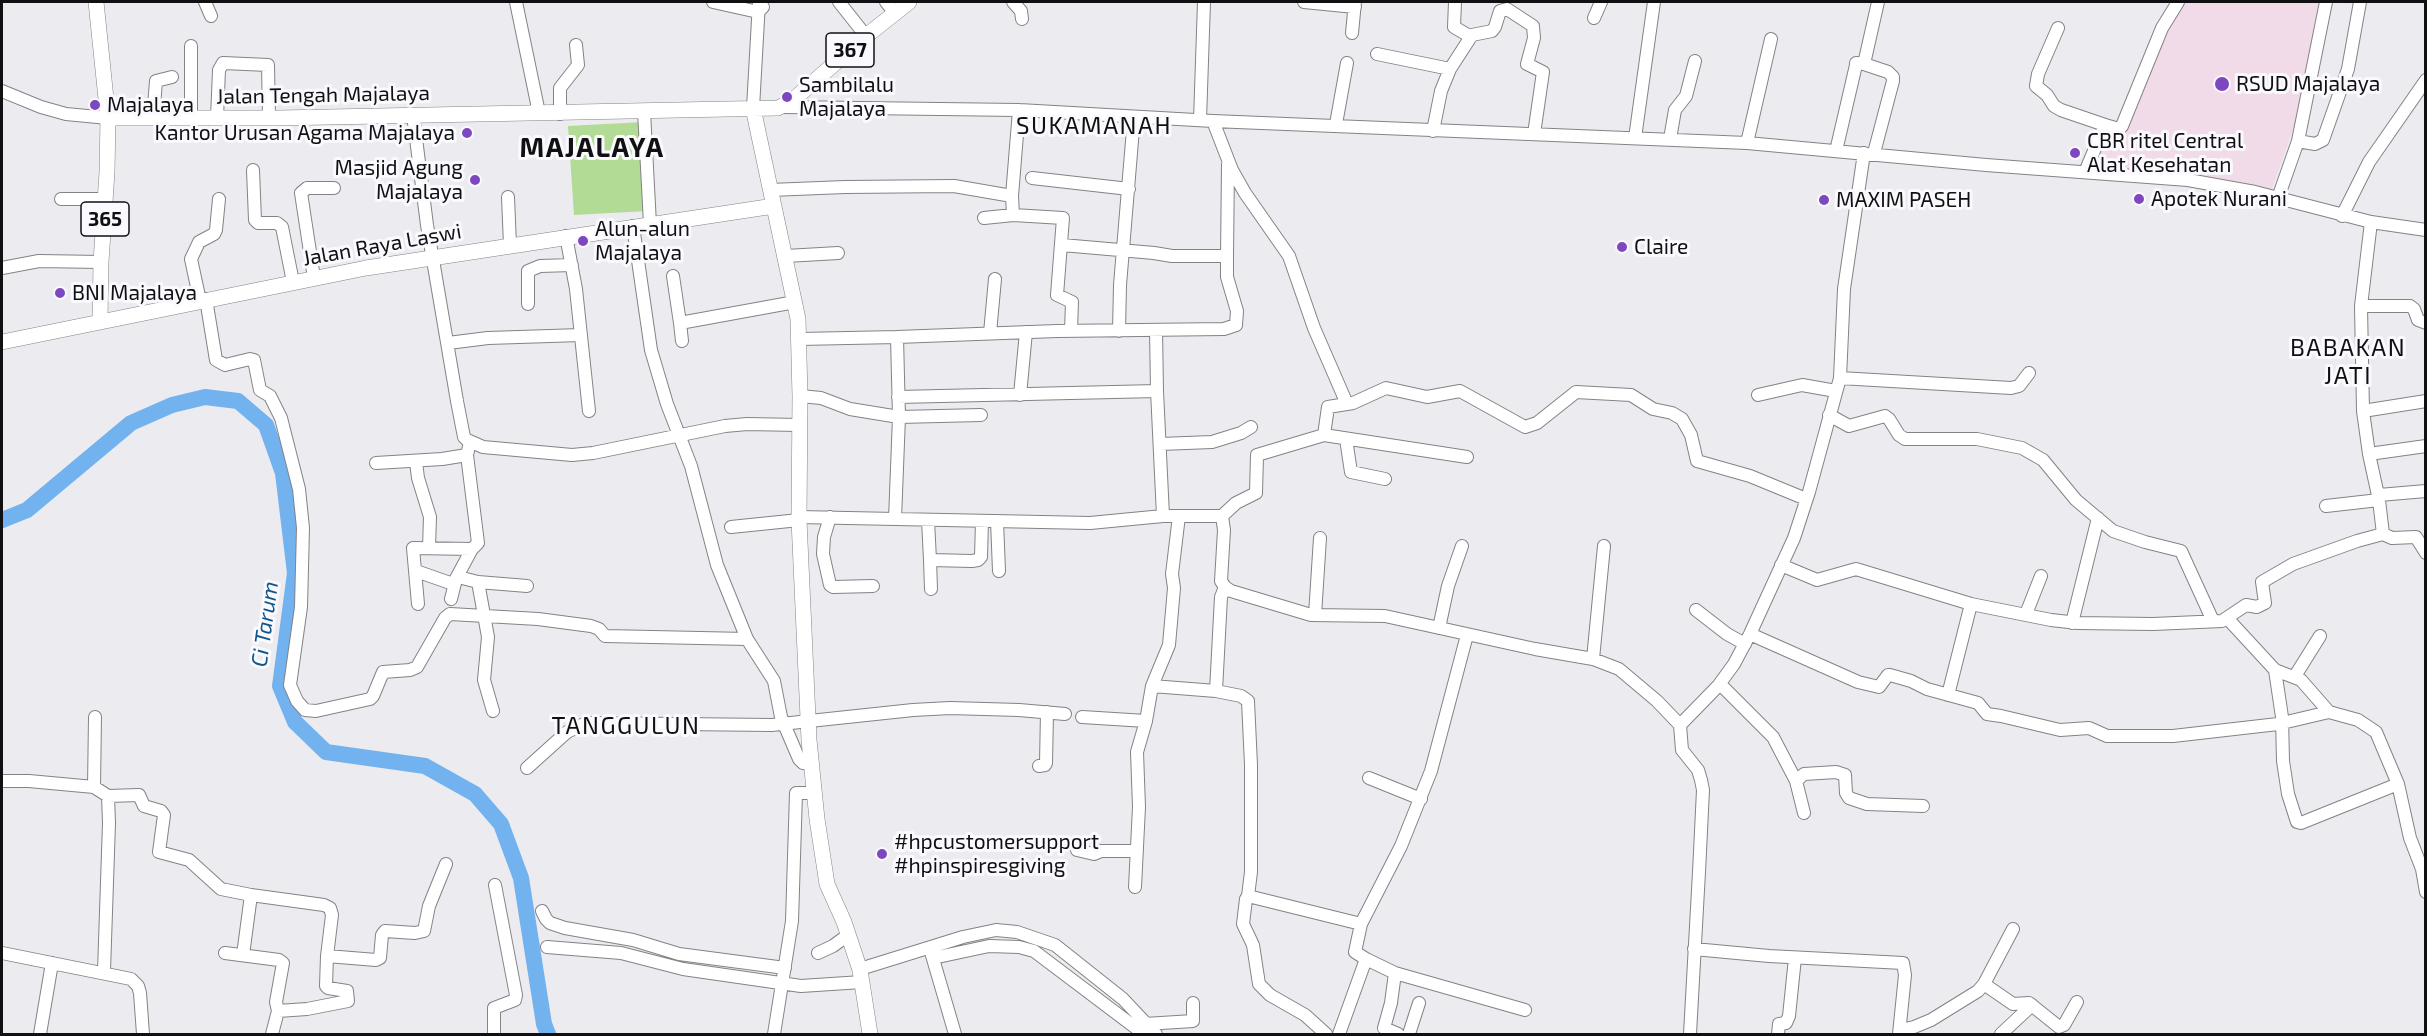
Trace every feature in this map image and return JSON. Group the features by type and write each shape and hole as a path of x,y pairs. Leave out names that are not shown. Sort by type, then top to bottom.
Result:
{"main road":[{"path":"96,2 108,118"},
{"name":"367","path":"781,107 866,36 890,7 909,2"},
{"name":"Jalan Tengah Majalaya","path":"108,118 560,114 781,107"},
{"path":"755,108 774,206 794,255 795,302 811,339 799,425 799,519 811,764 827,884 848,934 861,975 870,1035"},
{"name":"365","path":"100,320 108,118"},
{"name":"Jalan Raya Laswi","path":"2,342 100,320 433,256 774,206"}],"street":[{"path":"205,2 211,16"},
{"path":"516,2 539,113"},
{"path":"713,2 759,7 767,2"},
{"path":"838,2 866,36"},
{"path":"1013,2 1021,11 1023,19"},
{"path":"1200,120 1204,2"},
{"path":"1304,2 1355,4 1352,33"},
{"path":"1455,2 1454,27 1471,37"},
{"path":"1594,18 1601,2"},
{"path":"1635,138 1654,2"},
{"path":"1864,64 1878,2"},
{"path":"2058,28 2038,74 2036,86 2047,95 2054,106 2061,110 2119,129 2162,28 2178,2"},
{"path":"2278,198 2298,141 2326,2"},
{"path":"2298,141 2315,144 2323,140 2348,69 2360,2"},
{"path":"755,108 759,7"},
{"path":"1433,130 1441,91 1450,69 1474,33 1494,30 1500,11 1503,9 1510,10 1533,26 1534,38 1527,64 1543,72 1534,134"},
{"path":"1747,143 1771,39"},
{"path":"560,114 560,88 578,65 576,45"},
{"path":"191,46 191,118"},
{"path":"1377,54 1450,69"},
{"path":"1670,139 1676,110 1686,96 1695,61"},
{"path":"217,118 219,70 223,63 268,65 269,118"},
{"path":"1336,124 1347,63"},
{"path":"1680,725 1719,685 1748,639 1794,537 1806,500 1840,378 1844,289 1869,153 1893,77 1888,72 1856,63 1836,151"},
{"path":"153,118 156,81 172,77"},
{"path":"2342,216 2369,162 2426,80"},
{"path":"2,91 41,107 66,114 108,118"},
{"path":"781,107 1019,110 1213,121 1336,124 1747,143 1986,165 2188,180 2278,198 2342,216 2426,230"},
{"path":"1013,215 1012,196 1019,110"},
{"path":"644,111 650,224"},
{"path":"413,115 433,256 464,436 469,449 479,540 456,580 451,599"},
{"path":"1119,331 1134,117"},
{"path":"1213,121 1228,161 1245,193 1289,256 1314,328 1347,404"},
{"path":"2085,171 2105,125"},
{"path":"811,339 1233,327 1237,321 1237,311 1234,295 1228,283 1228,161"},
{"path":"254,170 255,220 258,223 277,223 282,227 293,282"},
{"path":"1032,178 1130,189"},
{"path":"770,190 954,186 1012,196"},
{"path":"314,278 301,193 307,188 334,188"},
{"path":"508,197 510,245"},
{"path":"61,199 106,199"},
{"path":"219,199 216,230 214,234 199,242 191,259 204,300 216,360 225,365 254,360 260,390 270,396 281,418 299,489 303,528 302,607 290,686 292,693 305,710 316,711 370,699 383,672 411,670 417,667 447,615 538,619 591,626 599,629 605,636 747,639"},
{"path":"984,218 1013,215 1063,218 1057,295 1072,303 1071,331"},
{"path":"2371,222 2361,306 2363,411 2369,454 2379,497 2383,534"},
{"path":"633,226 651,350 667,404 691,466 717,565 747,639 774,681 784,724 801,761 811,764"},
{"path":"566,236 572,265 589,411"},
{"path":"1062,246 1181,257 1227,256"},
{"path":"794,255 838,253"},
{"path":"2,268 39,261 101,262"},
{"path":"528,304 528,271 540,266 572,265"},
{"path":"674,276 682,341"},
{"path":"990,333 995,279"},
{"path":"680,323 795,302"},
{"path":"2361,306 2410,306 2414,309 2418,320 2426,323"},
{"path":"1156,330 1163,516"},
{"path":"1020,395 1026,332"},
{"path":"448,343 488,338 581,335"},
{"path":"895,519 899,417 897,337"},
{"path":"1840,378 2011,388 2017,387 2029,373"},
{"path":"1758,395 1802,385 1836,391"},
{"path":"1324,435 1327,408 1347,404 1386,388 1427,397 1460,391 1517,424 1527,427 1537,423 1571,395 1582,391 1631,395 1653,409 1672,413 1683,422 1690,435 1697,461 1750,476 1806,500"},
{"path":"898,398 1157,391"},
{"path":"803,396 821,398 850,409 899,417 981,415"},
{"path":"2363,411 2426,401"},
{"path":"1829,416 1849,426 1885,416 1889,418 1899,435 1905,439 1977,439 2022,448 2043,460 2076,500 2113,531 2181,551 2213,621"},
{"path":"376,463 416,462 483,447 572,455 593,453 679,434 747,424 799,425"},
{"path":"1160,444 1212,441 1241,433 1251,427"},
{"path":"731,527 824,517 1105,522 1163,516 1222,516 1236,503 1256,493 1257,455 1324,435 1467,457"},
{"path":"1346,439 1351,472 1385,479"},
{"path":"2369,454 2426,446"},
{"path":"416,462 418,478 430,517 429,548"},
{"path":"2326,506 2426,491"},
{"path":"1135,887 1137,752 1146,721 1152,686 1169,645 1174,588 1172,574 1179,516"},
{"path":"1222,516 1224,530 1221,580 1225,587 1294,611 1315,615 1385,616 1467,635 1593,659 1612,665 1630,677 1680,725 1682,750 1698,770 1703,790 1690,1035"},
{"path":"824,517 823,554 830,585 833,587 873,586"},
{"path":"2072,623 2098,518"},
{"path":"928,520 932,590"},
{"path":"930,561 978,560 981,557 982,521"},
{"path":"997,521 999,571"},
{"path":"1781,565 1817,580 1856,569 1971,604 2072,623 2153,624 2220,622 2246,605 2257,607 2265,603 2262,582 2294,564 2383,534 2392,538 2416,537 2426,553"},
{"path":"1315,615 1320,538"},
{"path":"1439,628 1448,586 1462,546"},
{"path":"1593,659 1604,546"},
{"path":"418,604 413,548 472,549"},
{"path":"416,571 449,584 456,580 527,586"},
{"path":"2026,614 2041,576"},
{"path":"478,582 485,616 488,650 484,673 493,711"},
{"path":"1216,691 1221,597 1225,587"},
{"path":"1948,695 1971,604"},
{"path":"1696,610 1727,634 1748,639 1858,682 1878,687 1890,675 1911,681 1921,687 1977,703 1987,714 2060,730 2089,728 2107,736 2192,735 2282,723 2330,712 2358,720 2376,732 2398,784 2410,838 2422,869 2426,892"},
{"path":"2227,618 2275,670 2295,676 2330,712"},
{"path":"1467,635 1443,731 1421,799 1401,846 1361,924 1355,952 1395,973 1525,1010"},
{"path":"2295,676 2320,636"},
{"path":"2275,670 2287,785 2297,822 2301,823 2398,784"},
{"path":"1719,685 1773,737 1796,781 1804,813"},
{"path":"1152,686 1216,691 1241,696 1248,701 1251,765 1251,872 1243,924 1253,945 1258,984 1270,995 1305,1015 1326,1035"},
{"path":"527,768 567,732 586,723 784,724 950,708 1065,714"},
{"path":"1039,766 1046,763 1047,712"},
{"path":"94,717 94,787"},
{"path":"1082,717 1146,721"},
{"path":"1796,781 1808,774 1836,772 1845,775 1846,794 1849,798 1867,804 1923,806"},
{"path":"1369,778 1421,799"},
{"path":"2,781 94,787 108,796 139,795 144,806 163,813 159,850 161,854 189,860 221,889 328,906 332,915 326,986 347,991 348,1002 278,1011"},
{"path":"774,1035 792,921 796,793 814,793"},
{"path":"104,972 108,796"},
{"path":"1077,850 1094,854 1101,850 1137,851"},
{"path":"327,956 376,960 380,958 382,935 385,931 415,933 424,930 429,906 446,864"},
{"path":"494,1035 494,1008 515,1000 516,995 495,885"},
{"path":"243,955 251,895"},
{"path":"1248,896 1361,924"},
{"path":"542,911 550,923 642,950 683,969 784,975 818,986 861,975 963,937 1035,937 1054,945 1144,1029 1156,1035"},
{"path":"1694,949 1795,958 1903,963 1905,975 1900,1032 1931,1020 1962,1003 1984,984 2013,929"},
{"path":"819,953 833,946 848,934"},
{"path":"547,946 600,951 642,950"},
{"path":"928,951 955,1035"},
{"path":"225,952 283,963 276,1002 278,1011 272,1035"},
{"path":"2,953 131,979 138,986 143,1035"},
{"path":"1778,1035 1779,1024 1786,1023 1789,1016 1795,958"},
{"path":"1339,1035 1366,959"},
{"path":"40,1035 52,963"},
{"path":"1395,973 1391,1003 1384,1028 1398,1035"},
{"path":"1984,984 2013,1004 2027,1002 2057,1026 2062,1026 2077,1002"},
{"path":"1144,1029 1193,1021 1193,1003"},
{"path":"1409,1035 1419,1003"},
{"path":"2001,1035 2032,1005"}],"shaded area":[{"name":"RSUD Majalaya","path":"2183,2 2323,2 2296,121 2272,189 2090,167 2105,130 2119,133 2163,29"}],"green space":[{"name":"Alun-alun Majalaya","path":"643,122 648,211 574,215 568,126"}],"waterway":[{"name":"Ci Tarum","path":"2,520 27,510 131,423 172,405 205,397 238,401 266,425 283,473 295,573 280,686 295,722 326,752 425,766 475,794 501,824 521,878 544,1024 548,1034"}],"place":[{"name":"RSUD Majalaya","path":"2222,84"},
{"name":"Sambilalu Majalaya","path":"787,97"},
{"name":"Majalaya","path":"95,105"},
{"name":"Kantor Urusan Agama Majalaya","path":"467,133"},
{"name":"CBR ritel Central Alat Kesehatan","path":"2075,153"},
{"name":"Masjid Agung Majalaya","path":"475,180"},
{"name":"Apotek Nurani","path":"2139,199"},
{"name":"MAXIM PASEH","path":"1824,200"},
{"name":"Alun-alun Majalaya","path":"583,241"},
{"name":"Claire","path":"1622,247"},
{"name":"BNI Majalaya","path":"60,293"},
{"name":"#hpcustomersupport #hpinspiresgiving","path":"882,854"}],"district":[{"name":"SUKAMANAH","path":"1094,126"},
{"name":"MAJALAYA","path":"592,148"},
{"name":"BABAKAN JATI","path":"2348,362"},
{"name":"TANGGULUN","path":"626,726"}]}
